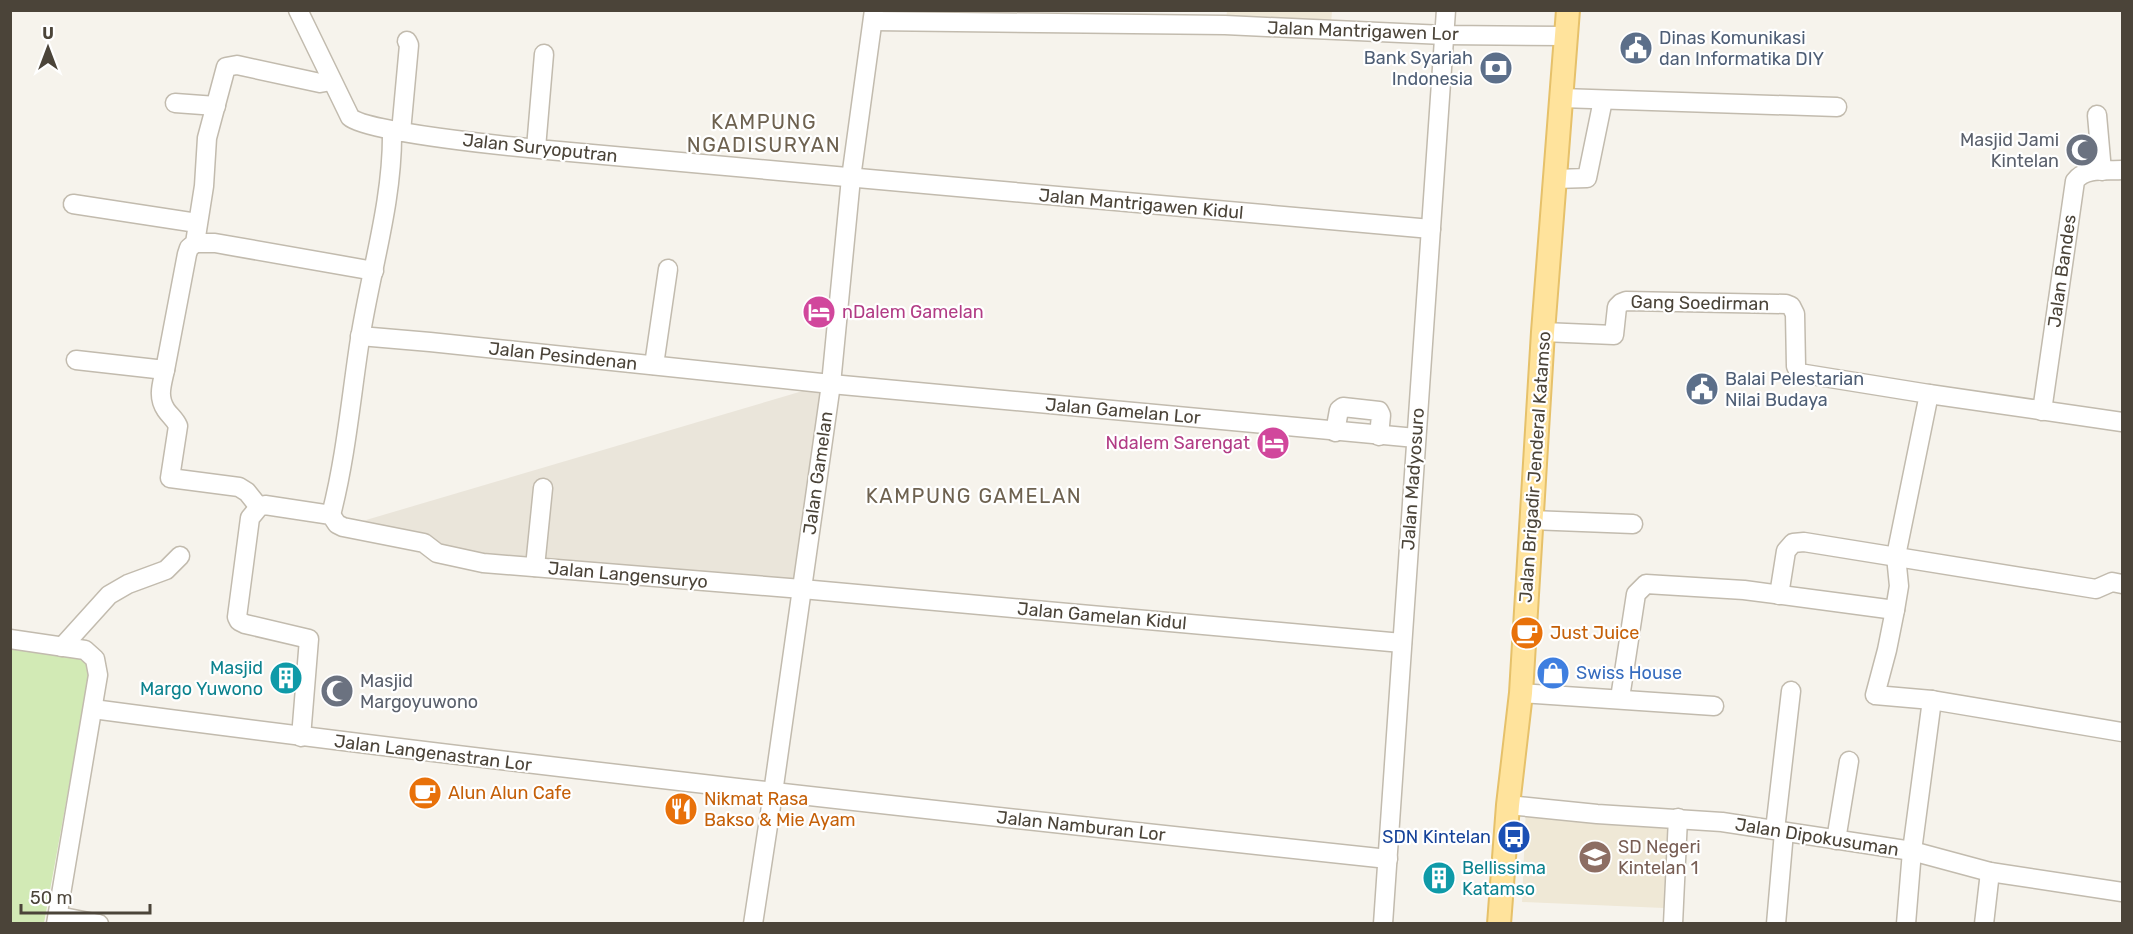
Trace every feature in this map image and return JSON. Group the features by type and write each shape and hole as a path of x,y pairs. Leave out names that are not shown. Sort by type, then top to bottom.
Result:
{"main road":[{"name":"Jalan Brigadir Jenderal Katamso","path":"1499,924 1508,806 1521,693 1543,332 1568,10"}],"street":[{"name":"Jalan Suryoputran","path":"298,10 353,121 364,125 536,148 851,178"},
{"name":"Jalan Madyosuro","path":"1383,924 1446,10"},
{"name":"Jalan Mantrigawen Lor","path":"873,16 1225,18 1444,34 1566,36"},
{"name":"Jalan Gamelan","path":"753,924 831,384 851,178 873,16"},
{"path":"302,737 309,639 245,624 237,617 250,518 259,507 271,504 331,515 339,484 360,336 374,271 392,165 409,45 407,41"},
{"path":"536,148 544,54"},
{"path":"195,243 204,186 207,138 226,68 231,65 264,69 320,83 332,81"},
{"path":"1561,98 1837,107"},
{"path":"1555,179 1587,178 1603,100"},
{"path":"175,103 216,106"},
{"path":"2097,115 2102,171"},
{"name":"Jalan Bandes","path":"2042,411 2075,181 2080,174 2122,170"},
{"name":"Jalan Mantrigawen Kidul","path":"851,178 1431,229"},
{"path":"73,204 197,223"},
{"path":"259,507 247,492 239,487 170,478 178,426 166,411 160,389 189,248 195,243 215,243 374,271"},
{"path":"654,365 668,269"},
{"name":"Gang Soedirman","path":"1543,332 1614,335 1617,307 1626,301 1785,304 1794,309 1796,366 1799,374 1929,394"},
{"name":"Jalan Pesindenan","path":"360,336 831,384"},
{"path":"76,360 165,370"},
{"name":"Jalan Gamelan Lor","path":"831,384 1416,438"},
{"path":"2122,422 1929,394 1896,556 1899,586 1895,610 1875,695 1932,700 2122,732"},
{"path":"1335,432 1339,408 1354,408 1381,413 1379,436"},
{"path":"535,567 543,488"},
{"name":"Jalan Langensuryo","path":"331,515 337,524 343,527 424,543 437,553 483,563 802,589"},
{"path":"1531,520 1633,524"},
{"path":"1779,595 1786,551 1793,543 1804,542 2096,589 2112,582 2122,584"},
{"path":"62,647 109,595 128,584 166,570 180,556"},
{"path":"1620,698 1636,594 1646,584 1744,590 1895,610"},
{"name":"Jalan Gamelan Kidul","path":"802,589 1402,643"},
{"path":"10,639 85,650 95,659 98,675 57,920 99,924"},
{"path":"1776,924 1780,831 1791,691"},
{"path":"1521,693 1714,706"},
{"path":"1906,924 1912,851 1932,700"},
{"name":"Jalan Langenastran Lor","path":"93,709 302,737 773,793"},
{"path":"1836,840 1849,761"},
{"name":"Jalan Namburan Lor","path":"773,793 1388,859"},
{"name":"Jalan Dipokusuman","path":"1508,806 1722,822 1912,851 1990,872 2122,892"},
{"path":"1673,924 1678,818"},
{"path":"1984,924 1990,872"}],"shaded area":[{"path":"1227,11 1332,11 1331,24 1226,20"},
{"path":"823,385 795,594 483,561 339,528"},
{"name":"SD Negeri Kintelan 1","path":"1526,806 1668,812 1664,908 1522,902"}],"green space":[{"path":"11,647 74,656 86,663 89,677 44,923 11,924"}],"place":[{"name":"Dinas Komunikasi dan Informatika DIY","path":"1636,48"},
{"name":"Bank Syariah Indonesia","path":"1496,68"},
{"name":"Masjid Jami Kintelan","path":"2082,150"},
{"name":"nDalem Gamelan","path":"819,312"},
{"name":"Balai Pelestarian Nilai Budaya","path":"1702,389"},
{"name":"Ndalem Sarengat","path":"1273,443"},
{"name":"Just Juice","path":"1527,633"},
{"name":"Swiss House","path":"1553,673"},
{"name":"Masjid Margo Yuwono","path":"286,678"},
{"name":"Masjid Margoyuwono","path":"337,691"},
{"name":"Alun Alun Cafe","path":"425,793"},
{"name":"Nikmat Rasa Bakso & Mie Ayam","path":"681,809"},
{"name":"SDN Kintelan","path":"1514,837"},
{"name":"SD Negeri Kintelan 1","path":"1595,857"},
{"name":"Bellissima Katamso","path":"1439,878"}],"district":[{"name":"KAMPUNG NGADISURYAN","path":"764,134"},
{"name":"KAMPUNG GAMELAN","path":"974,496"}]}
